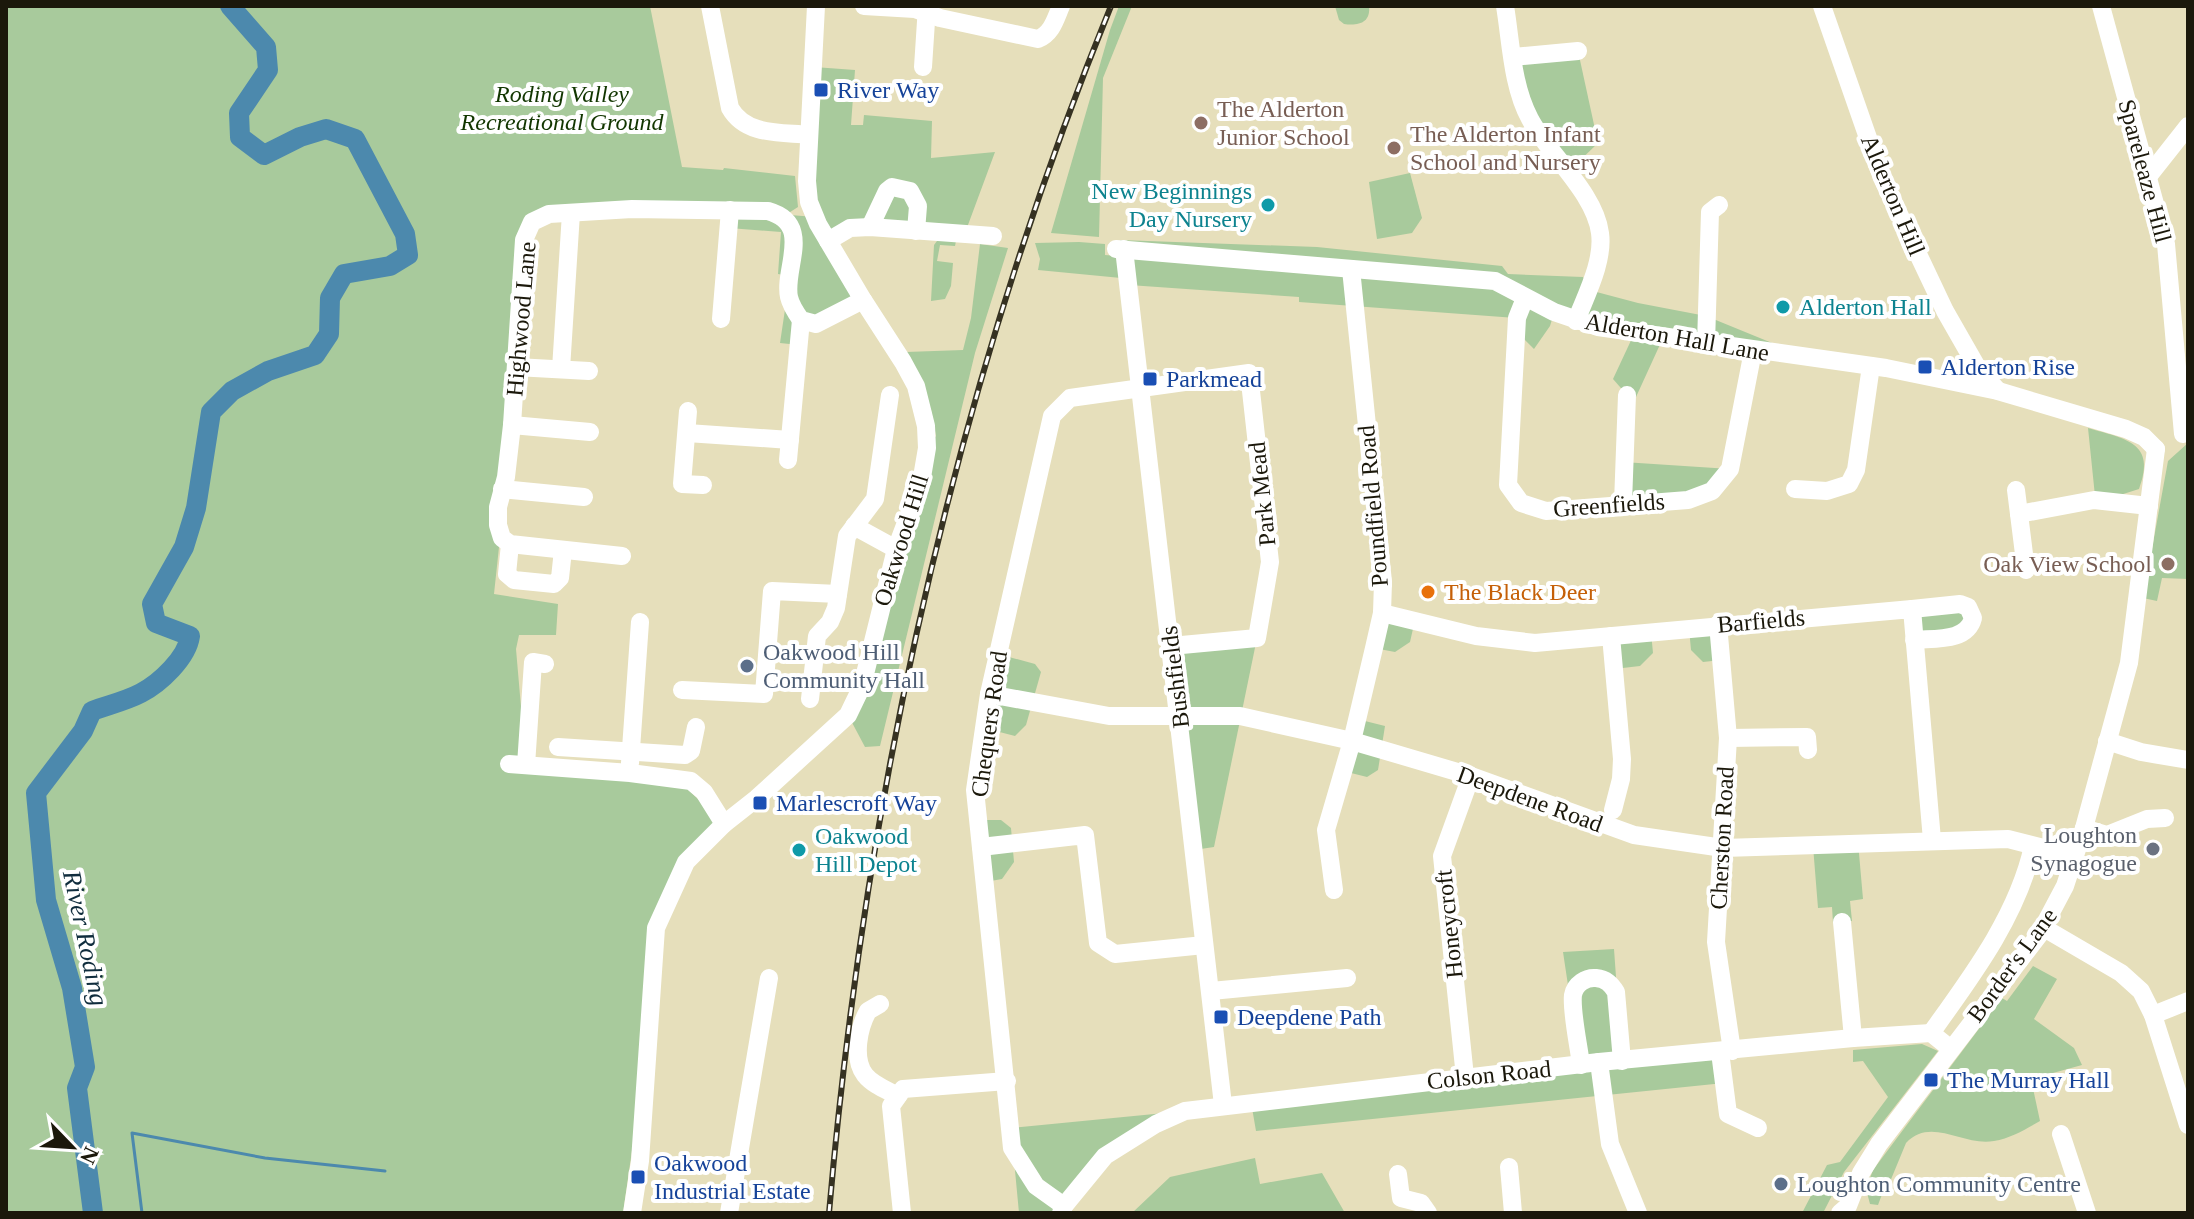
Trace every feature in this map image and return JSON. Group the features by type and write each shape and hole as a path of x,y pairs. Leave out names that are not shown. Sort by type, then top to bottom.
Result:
{"street":[{"path":"710,6 730,108 736,119 762,131 809,135"},
{"name":"Oakwood Hill","path":"632,1213 640,1161 656,928 686,862 724,824 848,715 862,686 896,549 921,483 927,448 926,426 916,386 828,241 809,202 807,181 816,6"},
{"path":"864,6 926,9 1038,39 1046,36 1053,27 1061,6"},
{"path":"1505,6 1519,87 1528,117 1591,207 1601,232 1600,251 1576,321"},
{"name":"Alderton Hill","path":"1822,6 1882,178 1945,311 1977,367 1998,391"},
{"name":"Spareleaze Hill","path":"2101,6 2166,244 2186,433"},
{"path":"923,67 926,9"},
{"path":"1513,57 1578,51"},
{"path":"2147,178 2188,126"},
{"path":"870,227 887,191 899,187 910,191 918,206 916,231"},
{"path":"1706,344 1710,212 1719,205"},
{"name":"Highwood Lane","path":"563,550 560,578 554,584 514,580 507,574 510,544 502,538 498,525 512,425 524,240 532,222 549,214 632,209 777,214 791,230 795,244 788,294 801,320"},
{"path":"721,319 730,210"},
{"path":"561,369 571,213"},
{"path":"828,241 850,228 870,227 993,236"},
{"name":"Alderton Hall Lane","path":"1120,249 1495,281 1576,321 1598,327 1871,366 1998,391"},
{"name":"Bushfields","path":"1120,249 1180,715 1223,1105"},
{"name":"Poundfield Road","path":"1351,269 1383,582 1382,613 1352,741"},
{"name":"Greenfields","path":"1525,298 1517,318 1508,485 1521,503 1546,511 1688,500 1712,491 1730,469 1753,351"},
{"path":"788,460 801,320 816,324 863,300"},
{"path":"1795,489 1827,491 1849,484 1856,470 1871,366"},
{"path":"516,367 589,371"},
{"name":"Park Mead","path":"1140,388 1249,373 1270,562 1257,638 1171,646"},
{"name":"Chequers Road","path":"1062,1210 1036,1186 1012,1148 975,790 989,694 1052,416 1070,398 1140,388"},
{"path":"1998,391 2126,429 2144,437 2156,449 2186,433"},
{"path":"810,699 817,636 830,622 838,594 847,536 875,499 890,395"},
{"path":"1623,503 1627,395"},
{"path":"688,411 682,484 703,485"},
{"name":"Highwood Lane","path":"512,425 590,432"},
{"path":"687,433 790,440"},
{"name":"Border's Lane","path":"1850,1211 1861,1173 1879,1144 2044,928 2059,899 2084,828 2129,663 2156,449"},
{"path":"502,489 584,497"},
{"path":"2016,490 2026,570"},
{"path":"2019,514 2094,500 2149,506"},
{"path":"854,526 896,549"},
{"path":"510,544 622,556"},
{"path":"682,690 764,694 772,591 838,594"},
{"name":"Barfields","path":"1382,613 1476,636 1535,643 1718,624 1960,604 1968,607 1973,618 1969,630 1962,635 1914,640"},
{"path":"1912,609 1932,840"},
{"path":"630,773 640,622"},
{"name":"Cherston Road","path":"1718,624 1728,738 1716,942 1728,1114 1758,1128"},
{"path":"1611,636 1622,759 1621,779 1613,810"},
{"path":"534,662 518,764 691,781 704,792 724,824"},
{"name":"Deepdene Road","path":"989,694 1109,716 1240,716 1352,741 1471,776 1634,835 1723,848 2008,839 2075,856"},
{"path":"558,747 685,755 691,751 696,727"},
{"path":"1728,738 1808,736"},
{"path":"1334,890 1326,830 1352,741"},
{"path":"2107,741 2141,752 2188,760"},
{"name":"Honeycroft","path":"1465,1077 1442,856 1471,776"},
{"path":"2084,828 2107,835 2147,819 2165,818"},
{"path":"981,847 1085,835 1098,943 1115,954 1204,945"},
{"name":"Border's Lane","path":"1931,1033 1970,980 1996,935 2024,880 2033,846"},
{"path":"1842,922 1853,1038"},
{"path":"2044,928 2121,973 2141,991 2153,1015 2187,1119"},
{"path":"729,1213 769,978"},
{"path":"1211,991 1347,978"},
{"path":"1622,1061 1616,992 1611,984 1600,978 1589,978 1578,985 1573,996 1610,1144 1638,1213"},
{"path":"2153,1015 2188,1001"},
{"path":"880,1004 868,1011 859,1033 862,1072 872,1082 898,1096"},
{"path":"1931,1033 1951,1049"},
{"name":"Colson Road","path":"1062,1210 1105,1156 1185,1111 1465,1077 1931,1033"},
{"path":"902,1213 891,1106 903,1089 1007,1081"},
{"path":"2061,1134 2087,1213"},
{"path":"1509,1167 1513,1213"},
{"path":"1398,1174 1401,1198 1421,1203 1428,1213"}],"green space":[{"name":"Roding Valley Recreational Ground","path":"6,6 650,6 682,167 795,176 798,207 787,214 534,218 494,594 558,604 556,635 519,635 516,649 526,765 676,778 724,824 686,862 656,928 647,1046 623,1213 6,1213"},
{"path":"1119,6 1132,6 1103,78 1099,237 1051,233 1110,30"},
{"path":"1335,6 1369,6 1369,12 1362,22 1344,24 1339,20"},
{"path":"1578,51 1598,143 1568,172 1546,146 1513,57"},
{"path":"814,67 855,70 851,125 863,125 864,115 932,121 931,158 995,152 965,233 918,229 899,185 871,216 833,234 811,202"},
{"path":"1410,173 1422,218 1412,233 1377,239 1369,182"},
{"path":"887,191 910,191 916,231 871,222"},
{"path":"730,210 815,217 863,300 801,321 799,345 780,343 790,276 778,274 781,232 729,228"},
{"path":"1120,240 1317,247 1502,266 1508,274 1583,277 1589,290 1706,316 1806,357 1663,338 1636,397 1627,395 1613,379 1634,334 1554,313 1550,326 1534,349 1516,331 1516,318 1299,302 1299,297 1129,285"},
{"path":"937,241 956,241 955,246 940,245 937,261 953,263 951,286 945,299 931,301 934,245"},
{"path":"1035,243 1105,244 1105,255 1117,256 1121,278 1038,270 1040,259"},
{"path":"980,244 1008,248 975,353 880,746 865,747 848,715 927,448 936,436 931,410 906,352 963,350 971,318"},
{"path":"2088,428 2125,440 2141,452 2144,461 2139,489 2117,496 2095,496"},
{"name":"Oak View School","path":"2188,443 2188,579 2162,578 2157,601 2143,598 2168,461"},
{"path":"1623,462 1730,469 1712,491 1623,503"},
{"path":"1960,604 1971,624 1914,640 1912,609"},
{"path":"1382,613 1415,620 1410,642 1395,652 1374,648"},
{"path":"1718,624 1721,660 1703,662 1691,650 1689,628"},
{"path":"1651,632 1653,653 1640,666 1614,669 1611,636"},
{"path":"1257,638 1214,847 1194,850 1171,646"},
{"path":"998,654 1035,664 1041,672 1026,725 1015,736 984,728"},
{"path":"1357,719 1385,726 1378,770 1367,777 1343,771"},
{"path":"978,820 1001,820 1011,828 1014,862 1002,879 985,882"},
{"path":"1858,842 1863,899 1850,901 1852,921 1833,923 1832,907 1818,908 1813,846"},
{"path":"1614,949 1622,1061 1720,1052 1724,1083 1256,1131 1251,1102 1580,1065 1563,952"},
{"path":"2033,966 2057,979 2034,1019 2074,1048 2082,1065 2031,1079 2040,1121 2012,1135 1983,1142 1937,1132 1916,1135 1906,1143 1878,1205 1870,1204 1866,1189 1873,1170 2002,998 2007,1001"},
{"path":"1922,1044 1938,1051 1844,1172 1823,1213 1802,1213 1827,1165 1840,1162 1888,1097 1863,1061 1853,1062 1853,1050"},
{"path":"1185,1111 1105,1156 1061,1213 1019,1213 1011,1128"},
{"path":"1255,1158 1260,1184 1322,1173 1345,1213 1132,1213 1170,1177"}],"waterway":[{"name":"River Roding","path":"93,1213 77,1088 85,1067 72,988 46,900 36,793 83,731 92,711 148,689 172,669 184,653 190,636 156,623 152,604 184,547 196,508 211,412 232,391 268,371 315,355 329,334 330,298 344,274 390,266 408,255 405,234 355,139 326,129 300,137 264,155 240,137 239,113 268,70 266,47 230,6"},
{"path":"142,1213 132,1133 265,1158 385,1171"}],"railway":[{"path":"829,1213 845,1058 866,904 893,751 925,599 962,448 1006,299 1055,151 1111,6"}],"place":[{"name":"River Way","path":"821,90"},
{"name":"The Alderton Junior School","path":"1201,123"},
{"name":"The Alderton Infant School and Nursery","path":"1394,148"},
{"name":"New Beginnings Day Nursery","path":"1268,205"},
{"name":"Alderton Hall","path":"1783,307"},
{"name":"Alderton Rise","path":"1925,367"},
{"name":"Parkmead","path":"1150,379"},
{"name":"Oak View School","path":"2168,564"},
{"name":"The Black Deer","path":"1428,592"},
{"name":"Oakwood Hill Community Hall","path":"747,666"},
{"name":"Marlescroft Way","path":"760,803"},
{"name":"Loughton Synagogue","path":"2153,849"},
{"name":"Oakwood Hill Depot","path":"799,850"},
{"name":"Deepdene Path","path":"1221,1017"},
{"name":"The Murray Hall","path":"1931,1080"},
{"name":"Oakwood Industrial Estate","path":"638,1177"},
{"name":"Loughton Community Centre","path":"1781,1184"}]}
